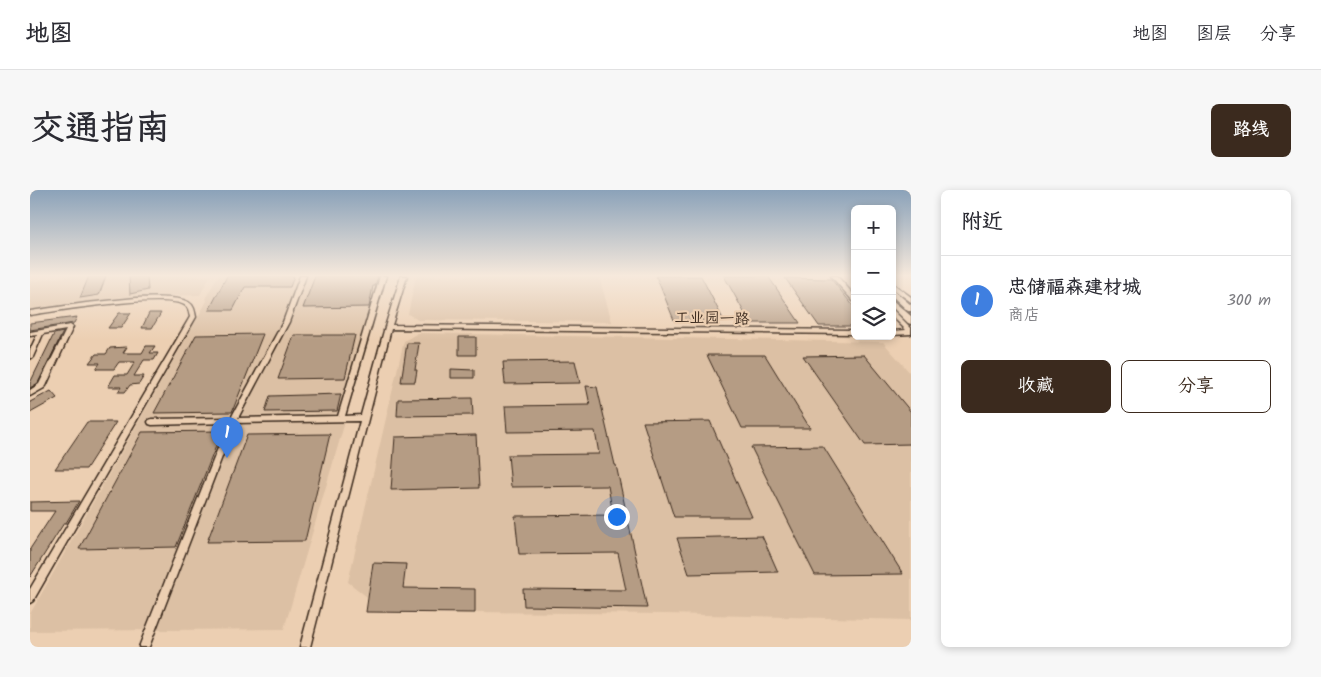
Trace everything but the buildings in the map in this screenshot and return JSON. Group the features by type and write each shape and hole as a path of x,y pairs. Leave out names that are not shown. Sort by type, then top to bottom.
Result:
{"main road":[{"path":"899,297 911,309"},
{"path":"896,306 911,321"}],"street":[{"path":"144,647 233,420 286,322 295,297"},
{"path":"341,418 377,297"},
{"path":"305,647 397,297"},
{"path":"30,313 121,301 169,301 187,304 192,310 193,317 30,598"},
{"path":"896,316 911,332"},
{"path":"30,334 70,327 42,386 30,393"},
{"name":"工业园一路","path":"388,327 851,332"},
{"path":"30,358 41,332"},
{"path":"896,332 911,332"},
{"path":"152,422 365,418"}],"shaded area":[{"path":"30,297 120,297 30,309"},
{"path":"206,297 382,297 284,629 30,631 30,614 207,301"},
{"path":"412,297 605,297 612,322 418,320 408,314"},
{"path":"418,333 883,342 911,374 911,620 665,614 385,611 348,582 404,341"}],"place":[{"name":"忠储福森建材城","path":"227,458"}]}
